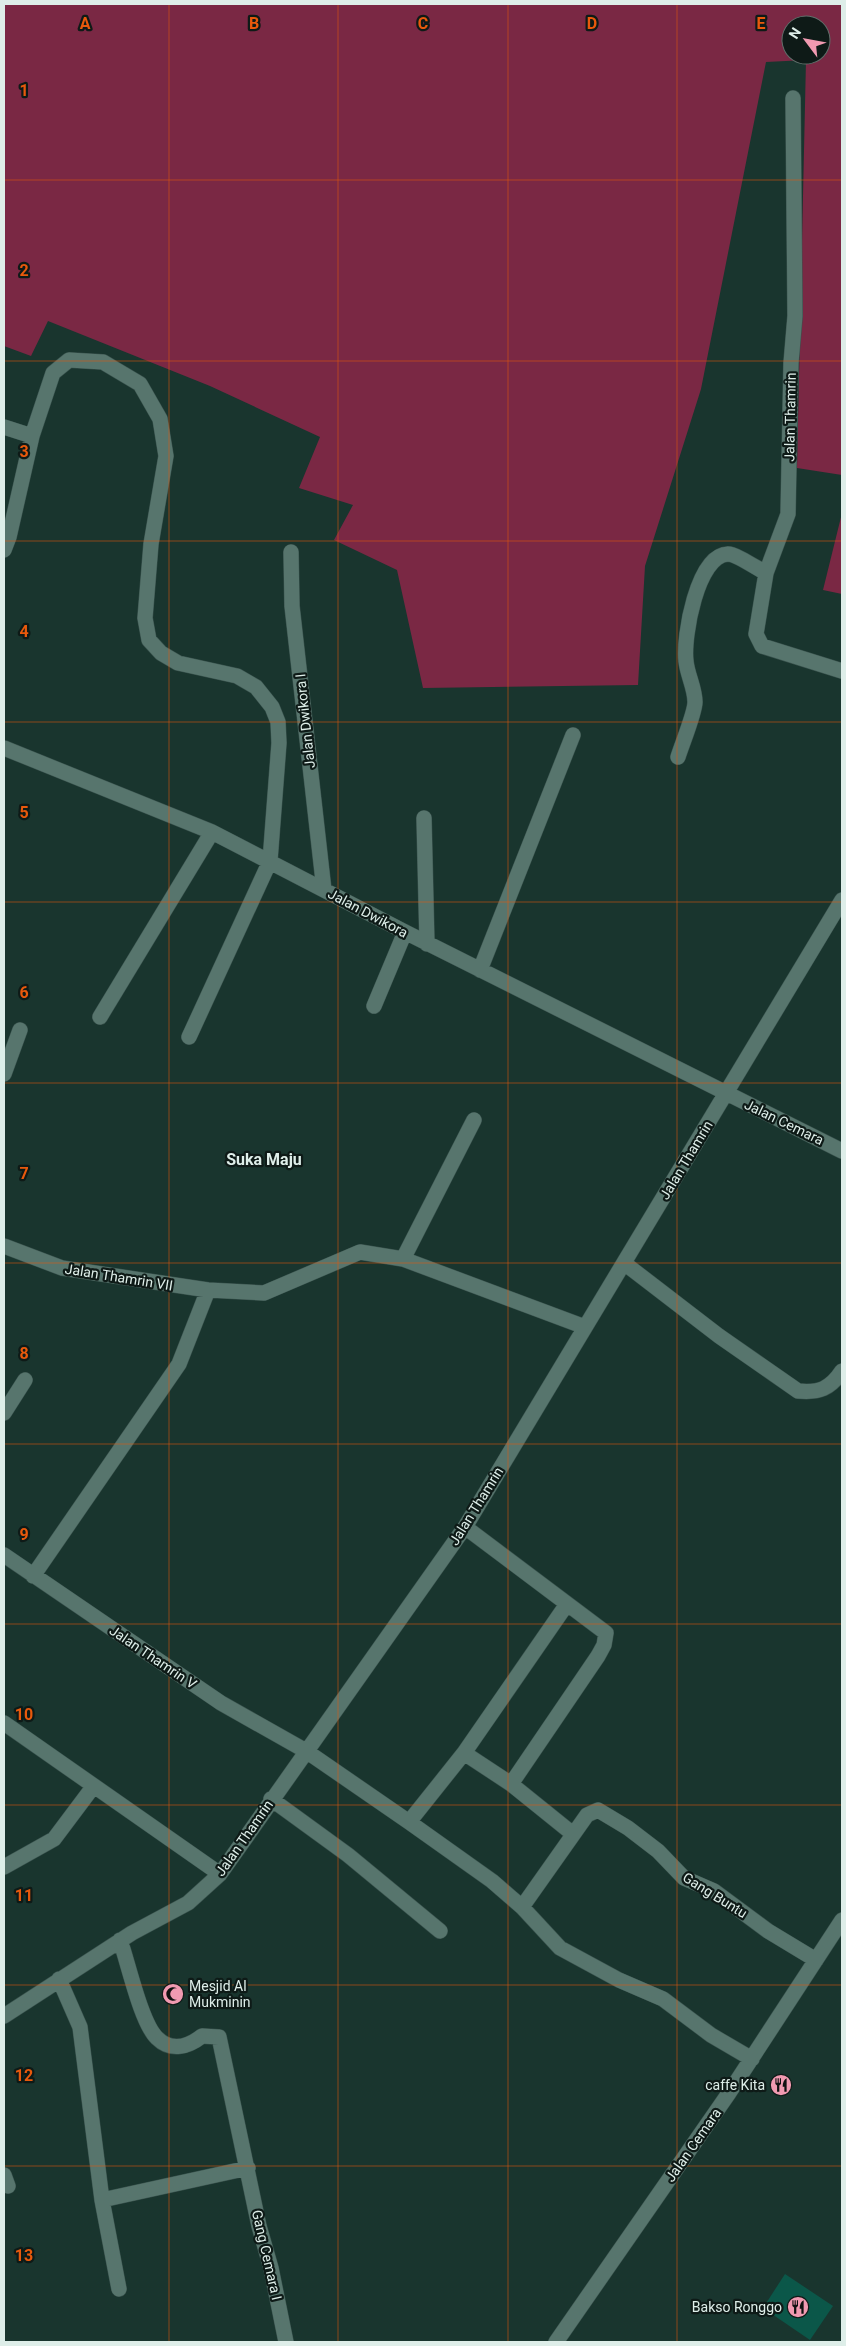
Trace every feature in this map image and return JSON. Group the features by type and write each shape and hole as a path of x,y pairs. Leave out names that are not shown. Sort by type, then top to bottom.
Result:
{"street":[{"name":"Jalan Thamrin","path":"793,98 795,316 791,363 788,514 766,573 756,634 762,646 842,671"},
{"path":"4,550 9,537 32,436 53,373 69,360 103,362 140,384 160,419 166,456 151,544 145,618 149,640 161,654 178,663 236,676 256,687 272,707 278,722 279,743 270,861 189,1037"},
{"path":"4,427 32,436"},
{"name":"Jalan Dwikora I","path":"291,552 292,606 324,890"},
{"path":"678,756 695,702 686,662 685,642 694,595 713,561 720,556 730,554 766,573"},
{"path":"480,970 573,735"},
{"name":"Jalan Dwikora","path":"4,748 212,832 427,944 726,1094"},
{"path":"424,818 427,944"},
{"path":"100,1017 212,832"},
{"name":"Jalan Thamrin","path":"4,2016 120,1940 188,1903 220,1874 271,1799 465,1527 726,1094 837,921 842,900"},
{"path":"374,1006 405,932"},
{"path":"4,1074 20,1030"},
{"name":"Jalan Cemara","path":"726,1094 842,1151"},
{"path":"403,1259 474,1120"},
{"name":"Jalan Thamrin VII","path":"4,1246 62,1268 208,1290 264,1293 360,1252 403,1259 585,1327"},
{"path":"624,1263 719,1336 798,1391 813,1392 826,1389 842,1371"},
{"path":"33,1576 179,1364 208,1290"},
{"path":"4,1413 25,1380"},
{"path":"465,1527 606,1633 604,1645 511,1784"},
{"name":"Jalan Thamrin V","path":"4,1555 221,1703 306,1751 409,1822 492,1882 522,1907 560,1948 620,1980 663,1999 710,2035 752,2059"},
{"path":"409,1822 464,1753 568,1604"},
{"path":"4,1723 220,1874"},
{"path":"464,1753 511,1784 573,1834"},
{"path":"4,1868 54,1839 93,1787"},
{"path":"271,1799 348,1855 440,1931"},
{"name":"Gang Buntu","path":"522,1907 587,1815 598,1810 628,1828 658,1851 684,1878 714,1891 768,1931 816,1960"},
{"name":"Jalan Cemara","path":"556,2342 752,2059 842,1920"},
{"name":"Gang Cemara I","path":"120,1940 146,2022 157,2038 174,2047 191,2044 202,2036 219,2038 286,2342"},
{"path":"59,1979 80,2027 102,2200 119,2289"},
{"path":"102,2200 248,2168"}],"shaded area":[{"path":"4,4 842,4 842,475 797,468 806,65 831,65 831,15 781,15 781,61 766,62 701,389 645,566 638,685 423,688 397,570 334,540 353,505 299,488 320,437 210,386 48,321 31,356 4,346"},
{"path":"842,513 842,594 823,590"}],"building":[{"name":"Bakso Ronggo","path":"785,2274 833,2306 810,2340 763,2308"}],"place":[{"name":"Mesjid Al Mukminin","path":"173,1994"},
{"name":"caffe Kita","path":"781,2085"},
{"name":"Bakso Ronggo","path":"798,2307"}],"district":[{"name":"Suka Maju","path":"264,1159"}]}
